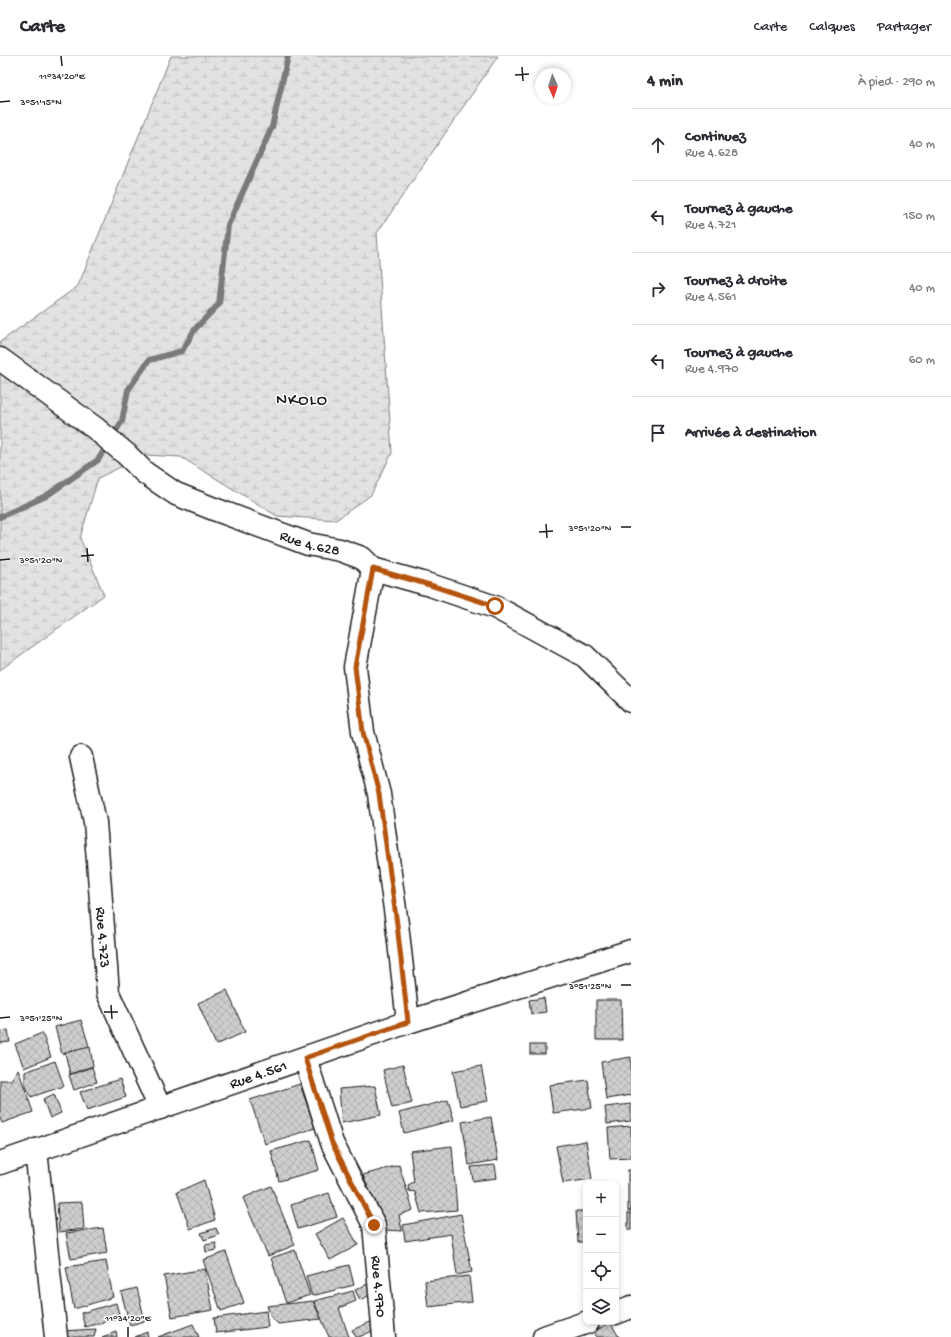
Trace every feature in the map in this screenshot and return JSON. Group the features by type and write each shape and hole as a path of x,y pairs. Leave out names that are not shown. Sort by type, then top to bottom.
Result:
{"street":[{"name":"Rue 4.628","path":"0,358 95,428 126,454 145,473 176,494 214,510 308,544 340,550 362,558 373,569 430,585 495,606 585,656 631,701"},
{"path":"373,569 355,667 363,732 379,794 397,924 408,1022"},
{"name":"Rue 4.723","path":"81,757 95,822 108,993 160,1108"},
{"name":"Rue 4.561","path":"0,1163 408,1022 631,951"},
{"name":"Rue 4.970","path":"305,1058 332,1143 374,1225 384,1337"},
{"path":"36,1150 56,1337"},
{"path":"619,1312 631,1307"},
{"path":"544,1337 583,1324"}],"green space":[{"path":"171,56 498,56 377,233 392,453 371,495 336,520 277,516 181,457 145,455 98,478 80,538 104,595 0,670 0,342 78,286"}],"building":[{"path":"227,990 245,1032 216,1045 198,1003"},
{"path":"544,998 546,1012 531,1014 529,1000"},
{"path":"596,1000 621,1000 622,1040 596,1040"},
{"path":"81,1020 89,1046 62,1054 55,1027"},
{"path":"8,1030 10,1042 0,1043 0,1031"},
{"path":"42,1033 51,1057 24,1068 15,1044"},
{"path":"530,1045 545,1045 545,1054 530,1054"},
{"path":"90,1047 93,1066 70,1074 65,1053"},
{"path":"631,1057 631,1095 606,1099 601,1062"},
{"path":"55,1061 64,1086 31,1097 25,1084 25,1072"},
{"path":"403,1065 412,1103 392,1108 383,1070"},
{"path":"481,1066 488,1101 460,1106 453,1071"},
{"path":"92,1067 97,1082 74,1090 69,1075"},
{"path":"18,1069 33,1112 2,1123 0,1118 0,1080 11,1080"},
{"path":"120,1079 126,1097 87,1110 80,1092"},
{"path":"588,1080 592,1108 553,1113 549,1085"},
{"path":"300,1084 315,1128 265,1144 250,1100"},
{"path":"375,1086 381,1115 342,1123 339,1089"},
{"path":"54,1094 61,1113 50,1118 43,1099"},
{"path":"448,1100 454,1120 404,1133 399,1113"},
{"path":"631,1104 631,1121 607,1124 605,1107"},
{"path":"491,1117 498,1160 469,1165 462,1122"},
{"path":"631,1126 631,1158 610,1159 608,1128"},
{"path":"311,1140 319,1170 279,1181 271,1151"},
{"path":"586,1141 592,1179 563,1183 556,1146"},
{"path":"452,1146 457,1210 421,1213 415,1192 409,1191 408,1185 414,1182 410,1151"},
{"path":"399,1165 413,1210 399,1215 402,1231 384,1230 363,1175"},
{"path":"495,1165 497,1178 473,1181 471,1167"},
{"path":"628,1170 631,1170 631,1211 628,1211"},
{"path":"204,1180 215,1220 190,1229 177,1192"},
{"path":"271,1186 295,1245 268,1256 243,1198"},
{"path":"329,1193 337,1217 298,1229 291,1205"},
{"path":"82,1202 84,1229 59,1232 57,1203"},
{"path":"576,1211 583,1211 583,1242 578,1242"},
{"path":"628,1213 631,1213 631,1230 628,1230"},
{"path":"461,1214 472,1272 457,1275 451,1234 405,1241 403,1225"},
{"path":"343,1218 358,1245 330,1260 315,1234"},
{"path":"103,1228 107,1253 71,1259 66,1233"},
{"path":"216,1228 219,1235 204,1240 201,1233"},
{"path":"216,1243 217,1250 206,1252 205,1245"},
{"path":"295,1250 310,1295 286,1303 271,1258"},
{"path":"226,1252 244,1303 221,1311 203,1260"},
{"path":"106,1261 113,1297 74,1309 66,1267"},
{"path":"349,1265 354,1285 312,1296 306,1276"},
{"path":"205,1269 213,1310 172,1317 164,1276"},
{"path":"386,1275 390,1285 360,1300 355,1290"},
{"path":"469,1276 472,1302 428,1307 425,1281"},
{"path":"137,1288 145,1321 130,1325 121,1292"},
{"path":"353,1291 356,1301 339,1308 349,1337 329,1337 314,1301"},
{"path":"313,1301 321,1319 278,1324 271,1317 267,1306"},
{"path":"116,1303 120,1318 85,1327 81,1313"},
{"path":"266,1311 268,1327 216,1333 214,1318"},
{"path":"375,1320 379,1328 356,1337 352,1330"},
{"path":"193,1324 199,1337 158,1337"},
{"path":"605,1325 612,1325 619,1337 597,1337 594,1332"},
{"path":"96,1329 94,1337 62,1337 62,1331"},
{"path":"116,1332 117,1337 102,1337"},
{"path":"147,1332 148,1337 135,1337"}],"waterway":[{"path":"0,517 46,496 98,460 122,421 128,390 149,360 182,351 195,329 219,304 228,225 272,127 288,56"}],"district":[{"name":"NKOLO","path":"302,398"}],"route":[{"path":"374,1225 332,1143 305,1058 408,1022 397,924 379,794 363,732 355,667 373,569 430,585 495,606"}]}
